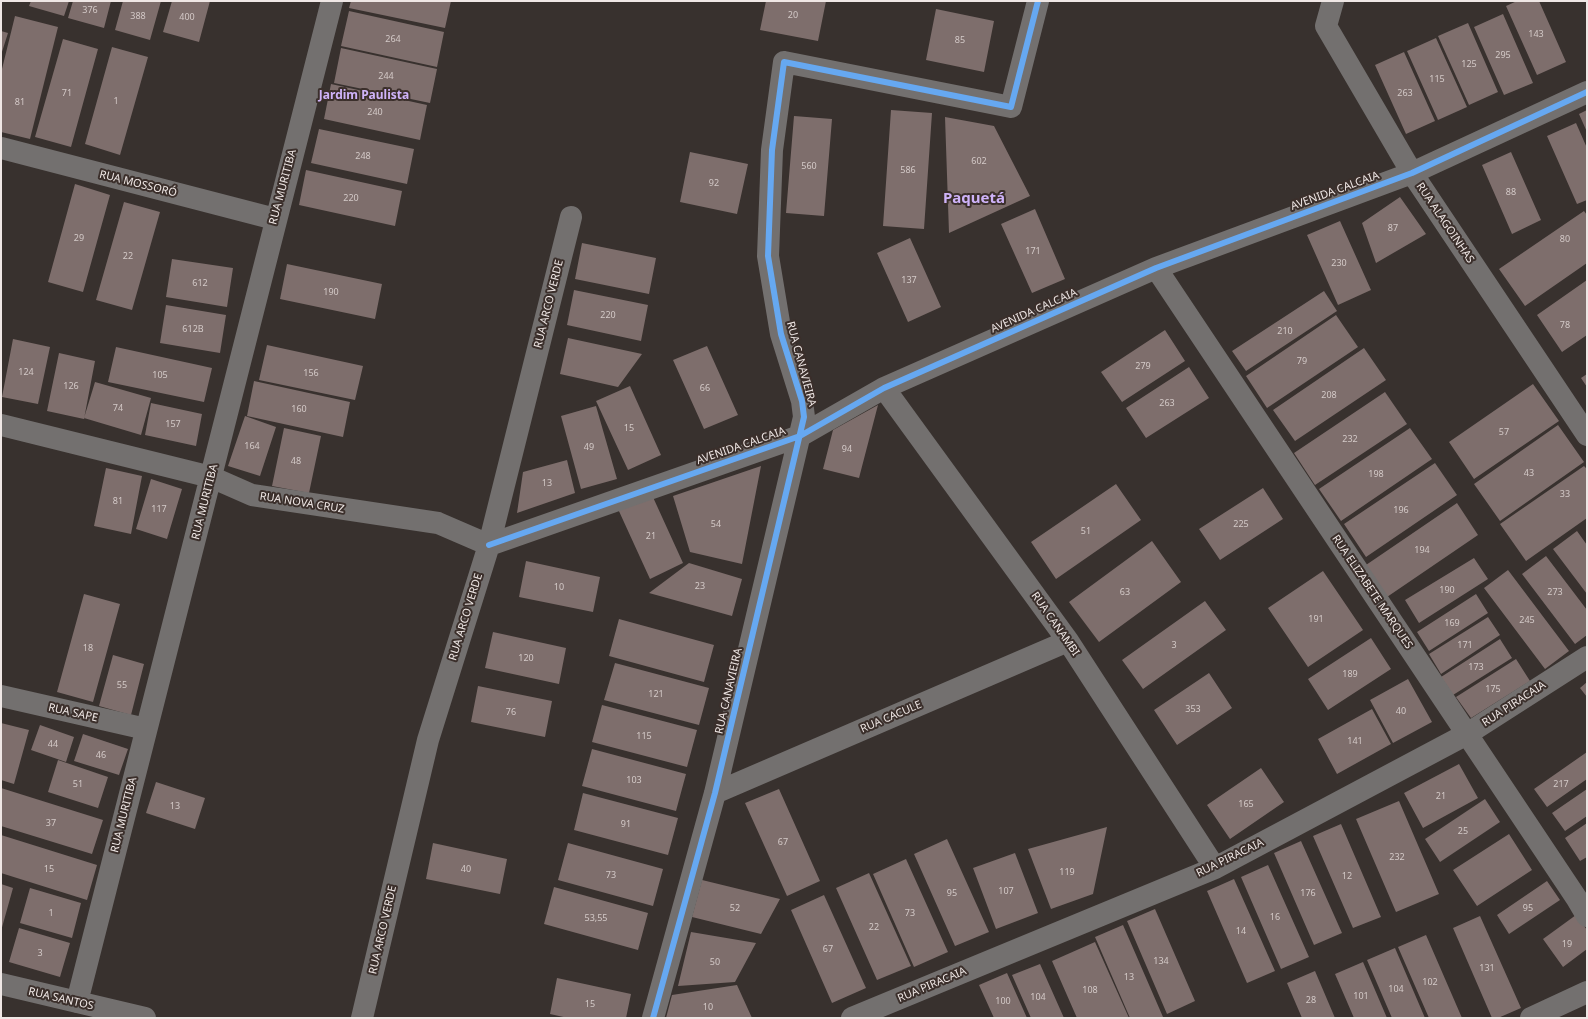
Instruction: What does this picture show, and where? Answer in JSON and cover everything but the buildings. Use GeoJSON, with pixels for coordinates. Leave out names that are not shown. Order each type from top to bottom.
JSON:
{"type":"FeatureCollection","features":[{"type":"Feature","properties":{"kind":"street","name":"RUA MURITIBA"},"geometry":{"type":"LineString","coordinates":[[76,1002],[211,477],[275,219],[332,1]]}},
{"type":"Feature","properties":{"kind":"street","name":"RUA CANAVIEIRA"},"geometry":{"type":"LineString","coordinates":[[653,1018],[715,793],[804,417],[802,401],[781,334],[768,256],[772,150],[784,62],[1011,107],[1038,1]]}},
{"type":"Feature","properties":{"kind":"street","name":"RUA ALAGOINHAS"},"geometry":{"type":"LineString","coordinates":[[1333,1],[1326,26],[1412,173],[1587,435]]}},
{"type":"Feature","properties":{"kind":"street","name":"AVENIDA CALCAIA"},"geometry":{"type":"LineString","coordinates":[[489,545],[800,436],[884,388],[1156,268],[1412,173],[1587,92]]}},
{"type":"Feature","properties":{"kind":"street","name":"RUA MOSSORÓ"},"geometry":{"type":"LineString","coordinates":[[1,148],[275,219]]}},
{"type":"Feature","properties":{"kind":"street","name":"RUA ARCO VERDE"},"geometry":{"type":"LineString","coordinates":[[362,1018],[428,740],[489,545],[571,217]]}},
{"type":"Feature","properties":{"kind":"street","name":"RUA ELIZABETE MARQUES"},"geometry":{"type":"LineString","coordinates":[[1156,268],[1587,916]]}},
{"type":"Feature","properties":{"kind":"street","name":"RUA CANAMBI"},"geometry":{"type":"LineString","coordinates":[[884,388],[1068,641],[1215,868]]}},
{"type":"Feature","properties":{"kind":"street","name":"RUA NOVA CRUZ"},"geometry":{"type":"LineString","coordinates":[[1,424],[211,477],[252,495],[438,523],[489,545]]}},
{"type":"Feature","properties":{"kind":"street","name":"RUA CACULE"},"geometry":{"type":"LineString","coordinates":[[715,793],[1068,641]]}},
{"type":"Feature","properties":{"kind":"street","name":"RUA PIRACAIA"},"geometry":{"type":"LineString","coordinates":[[852,1018],[1215,868],[1467,734],[1587,657]]}},
{"type":"Feature","properties":{"kind":"street","name":"RUA SAPE"},"geometry":{"type":"LineString","coordinates":[[1,696],[146,729]]}},
{"type":"Feature","properties":{"kind":"street","name":"RUA SANTOS"},"geometry":{"type":"LineString","coordinates":[[1,984],[145,1018]]}},
{"type":"Feature","properties":{"kind":"street"},"geometry":{"type":"LineString","coordinates":[[1531,1018],[1587,992]]}},
{"type":"Feature","properties":{"kind":"cycle path"},"geometry":{"type":"LineString","coordinates":[[653,1018],[715,793],[804,417],[802,401],[781,334],[768,256],[772,150],[784,62],[1011,107],[1038,1]]}},
{"type":"Feature","properties":{"kind":"cycle path"},"geometry":{"type":"LineString","coordinates":[[489,545],[800,436],[884,388],[1156,268],[1412,173],[1587,92]]}},
{"type":"Feature","properties":{"kind":"district","name":"Jardim Paulista"},"geometry":{"type":"Point","coordinates":[364,96]}},
{"type":"Feature","properties":{"kind":"district","name":"Paquetá"},"geometry":{"type":"Point","coordinates":[974,199]}}]}
